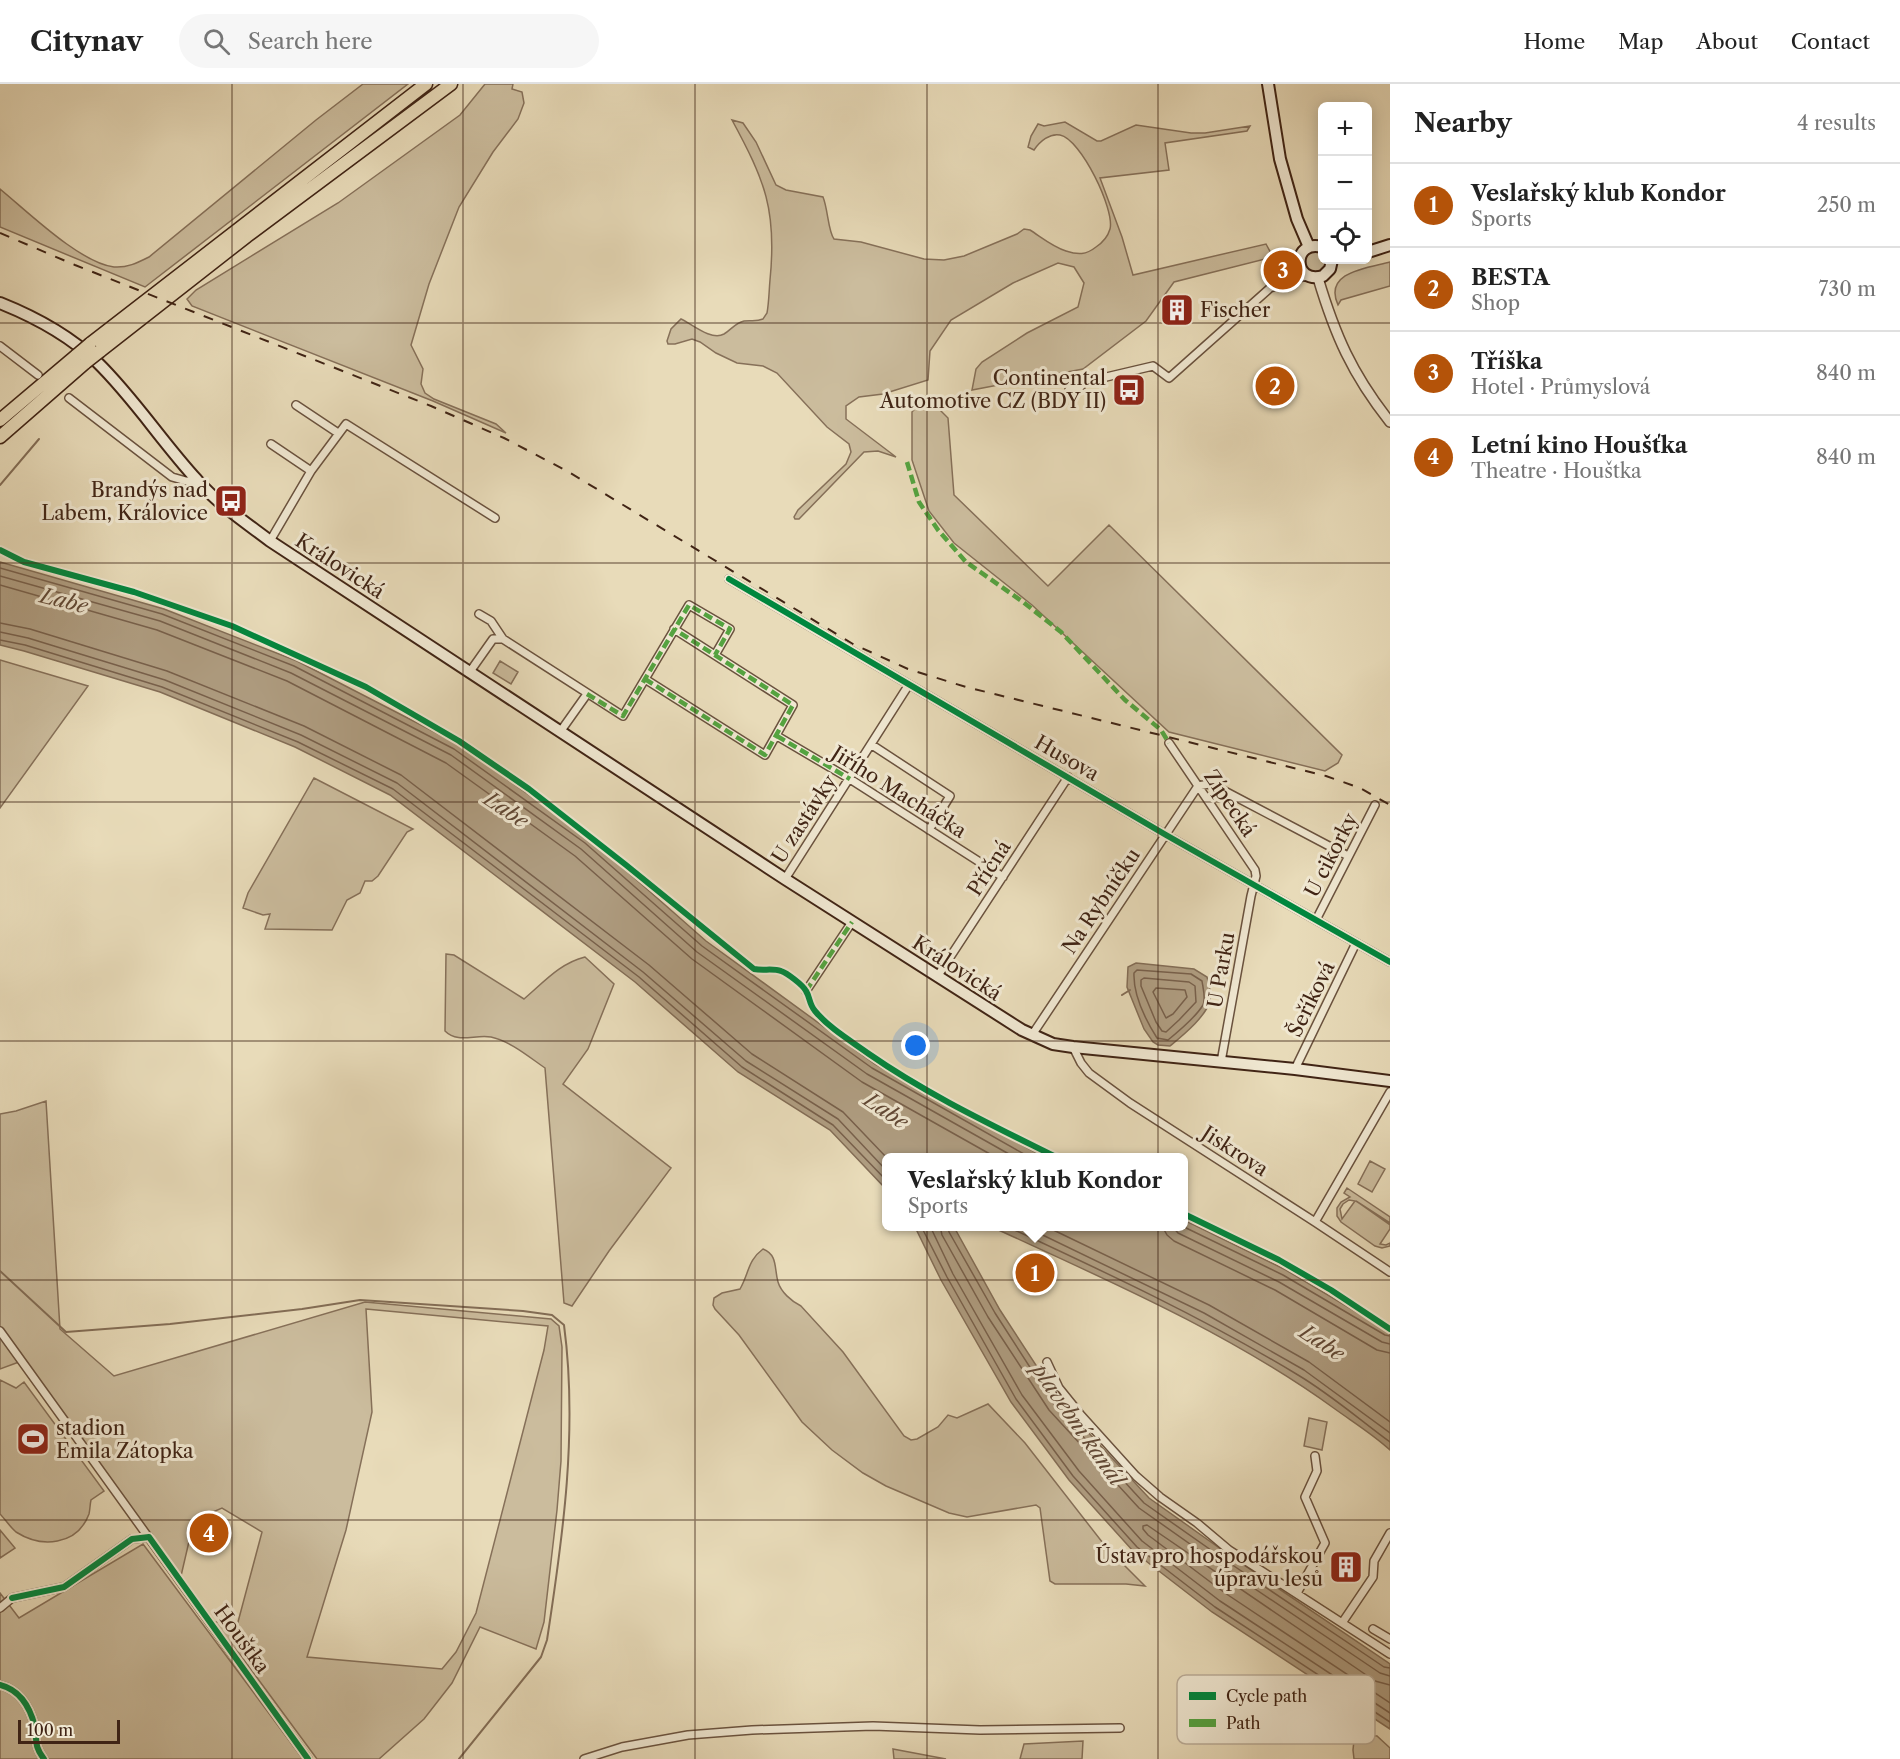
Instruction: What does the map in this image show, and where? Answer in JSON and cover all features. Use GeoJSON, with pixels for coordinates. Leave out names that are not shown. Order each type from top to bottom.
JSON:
{"type":"FeatureCollection","features":[{"type":"Feature","properties":{"kind":"highway"},"geometry":{"type":"LineString","coordinates":[[0,420],[426,84]]}},
{"type":"Feature","properties":{"kind":"highway"},"geometry":{"type":"LineString","coordinates":[[95,347],[451,84]]}},
{"type":"Feature","properties":{"kind":"highway"},"geometry":{"type":"LineString","coordinates":[[0,437],[81,358]]}},
{"type":"Feature","properties":{"kind":"main road"},"geometry":{"type":"LineString","coordinates":[[1268,84],[1280,159],[1297,219],[1309,247]]}},
{"type":"Feature","properties":{"kind":"main road"},"geometry":{"type":"LineString","coordinates":[[1372,251],[1390,245]]}},
{"type":"Feature","properties":{"kind":"main road"},"geometry":{"type":"LineString","coordinates":[[1318,246],[1309,247],[1300,255],[1302,270],[1313,277],[1327,273],[1331,264]]}},
{"type":"Feature","properties":{"kind":"main road","name":"Královická"},"geometry":{"type":"LineString","coordinates":[[0,303],[43,323],[70,339],[96,361],[120,386],[197,481],[228,510],[270,541],[785,879],[1032,1035],[1053,1044],[1073,1047],[1295,1069],[1390,1081]]}},
{"type":"Feature","properties":{"kind":"street"},"geometry":{"type":"LineString","coordinates":[[1292,279],[1300,265]]}},
{"type":"Feature","properties":{"kind":"street"},"geometry":{"type":"LineString","coordinates":[[1069,390],[1079,388],[1085,381],[1153,366],[1169,378],[1270,288],[1292,279],[1313,277],[1355,373],[1390,422]]}},
{"type":"Feature","properties":{"kind":"street"},"geometry":{"type":"LineString","coordinates":[[0,346],[38,375]]}},
{"type":"Feature","properties":{"kind":"street","name":"Královická"},"geometry":{"type":"LineString","coordinates":[[69,398],[172,477],[197,481]]}},
{"type":"Feature","properties":{"kind":"street"},"geometry":{"type":"LineString","coordinates":[[296,405],[338,433]]}},
{"type":"Feature","properties":{"kind":"street"},"geometry":{"type":"LineString","coordinates":[[270,541],[311,471],[346,424],[495,518]]}},
{"type":"Feature","properties":{"kind":"street"},"geometry":{"type":"LineString","coordinates":[[271,444],[311,471]]}},
{"type":"Feature","properties":{"kind":"street","name":"Husova"},"geometry":{"type":"LineString","coordinates":[[729,579],[908,686],[1390,962]]}},
{"type":"Feature","properties":{"kind":"street"},"geometry":{"type":"LineString","coordinates":[[479,614],[491,621],[502,639],[622,716],[689,605],[730,629],[715,655]]}},
{"type":"Feature","properties":{"kind":"street"},"geometry":{"type":"LineString","coordinates":[[645,679],[765,755],[777,736],[793,705],[674,628]]}},
{"type":"Feature","properties":{"kind":"street"},"geometry":{"type":"LineString","coordinates":[[469,673],[493,639],[502,639]]}},
{"type":"Feature","properties":{"kind":"street","name":"U zastávky"},"geometry":{"type":"LineString","coordinates":[[785,879],[908,686]]}},
{"type":"Feature","properties":{"kind":"street"},"geometry":{"type":"LineString","coordinates":[[560,732],[586,694]]}},
{"type":"Feature","properties":{"kind":"street","name":"Jiřího Macháčka"},"geometry":{"type":"LineString","coordinates":[[777,736],[1003,877]]}},
{"type":"Feature","properties":{"kind":"street","name":"Zípecká"},"geometry":{"type":"LineString","coordinates":[[1169,743],[1256,870],[1257,876],[1254,884]]}},
{"type":"Feature","properties":{"kind":"street"},"geometry":{"type":"LineString","coordinates":[[872,744],[950,796],[929,830]]}},
{"type":"Feature","properties":{"kind":"street","name":"Příčná"},"geometry":{"type":"LineString","coordinates":[[937,977],[1068,777]]}},
{"type":"Feature","properties":{"kind":"street"},"geometry":{"type":"LineString","coordinates":[[1198,786],[1209,784],[1217,787],[1348,856]]}},
{"type":"Feature","properties":{"kind":"street","name":"Na Rybníčku"},"geometry":{"type":"LineString","coordinates":[[1032,1035],[1198,786]]}},
{"type":"Feature","properties":{"kind":"street","name":"U cikorky"},"geometry":{"type":"LineString","coordinates":[[1316,920],[1376,805]]}},
{"type":"Feature","properties":{"kind":"street","name":"U Parku"},"geometry":{"type":"LineString","coordinates":[[1221,1062],[1254,884]]}},
{"type":"Feature","properties":{"kind":"street"},"geometry":{"type":"LineString","coordinates":[[806,991],[852,922]]}},
{"type":"Feature","properties":{"kind":"street","name":"Šeříková"},"geometry":{"type":"LineString","coordinates":[[1295,1069],[1356,943]]}},
{"type":"Feature","properties":{"kind":"street","name":"Jiskrova"},"geometry":{"type":"LineString","coordinates":[[1073,1047],[1089,1073],[1113,1091],[1390,1272]]}},
{"type":"Feature","properties":{"kind":"street"},"geometry":{"type":"LineString","coordinates":[[1315,1222],[1390,1092]]}},
{"type":"Feature","properties":{"kind":"street","name":"Houštka"},"geometry":{"type":"LineString","coordinates":[[0,1331],[308,1759]]}},
{"type":"Feature","properties":{"kind":"street"},"geometry":{"type":"LineString","coordinates":[[1047,1362],[1059,1388],[1136,1476],[1160,1497],[1197,1523],[1229,1550],[1390,1654]]}},
{"type":"Feature","properties":{"kind":"street"},"geometry":{"type":"LineString","coordinates":[[1297,1593],[1325,1543],[1305,1497],[1317,1470],[1315,1456]]}},
{"type":"Feature","properties":{"kind":"street"},"geometry":{"type":"LineString","coordinates":[[1342,1623],[1373,1577],[1374,1561],[1390,1533]]}},
{"type":"Feature","properties":{"kind":"street"},"geometry":{"type":"LineString","coordinates":[[0,1608],[12,1598],[64,1587],[132,1539],[149,1537]]}},
{"type":"Feature","properties":{"kind":"street"},"geometry":{"type":"LineString","coordinates":[[1373,1629],[1390,1639]]}},
{"type":"Feature","properties":{"kind":"street"},"geometry":{"type":"LineString","coordinates":[[0,1685],[12,1689],[27,1706],[35,1728],[34,1741],[42,1756]]}},
{"type":"Feature","properties":{"kind":"street"},"geometry":{"type":"LineString","coordinates":[[584,1759],[622,1747],[688,1735],[752,1730],[873,1726],[980,1730],[1120,1728]]}},
{"type":"Feature","properties":{"kind":"shaded area"},"geometry":{"type":"Polygon","coordinates":[[[363,84],[408,84],[145,287],[0,227],[0,189],[54,235],[86,256],[114,267],[136,263],[149,257],[363,84]]]}},
{"type":"Feature","properties":{"kind":"shaded area"},"geometry":{"type":"Polygon","coordinates":[[[485,84],[513,84],[512,89],[522,92],[524,103],[518,119],[493,152],[459,207],[429,284],[411,345],[423,369],[421,384],[425,393],[434,399],[496,424],[506,433],[433,401],[192,306],[187,299],[196,290],[338,203],[460,115],[485,84]]]}},
{"type":"Feature","properties":{"kind":"shaded area"},"geometry":{"type":"Polygon","coordinates":[[[732,120],[743,123],[756,142],[776,185],[786,190],[823,197],[830,231],[834,239],[861,242],[924,259],[944,260],[964,256],[1024,229],[1030,230],[1061,249],[1078,254],[1092,250],[1106,237],[1110,229],[1107,207],[1095,176],[1086,161],[1068,139],[1060,135],[1045,138],[1034,150],[1028,147],[1038,124],[1044,126],[1065,122],[1097,141],[1136,125],[1191,133],[1250,126],[1247,131],[1165,143],[1169,170],[1100,178],[1122,237],[1133,275],[1266,244],[1273,257],[1174,282],[1146,321],[1083,369],[972,390],[976,369],[982,362],[1027,333],[1078,307],[1084,283],[1074,267],[1058,263],[1013,283],[951,320],[930,351],[928,380],[883,394],[859,397],[846,406],[846,419],[896,457],[878,451],[864,452],[799,519],[795,519],[798,510],[846,464],[851,452],[849,444],[827,427],[777,373],[763,366],[737,363],[692,339],[675,344],[668,344],[667,341],[671,329],[681,319],[708,334],[719,336],[741,322],[763,319],[767,313],[772,256],[770,215],[753,161],[732,120]]]}},
{"type":"Feature","properties":{"kind":"shaded area"},"geometry":{"type":"Polygon","coordinates":[[[1318,252],[1318,264],[1328,264],[1328,267],[1315,274],[1305,267],[1308,254],[1318,252]]]}},
{"type":"Feature","properties":{"kind":"shaded area"},"geometry":{"type":"Polygon","coordinates":[[[1390,262],[1390,286],[1341,300],[1338,305],[1335,294],[1342,278],[1359,270],[1390,262]]]}},
{"type":"Feature","properties":{"kind":"shaded area"},"geometry":{"type":"Polygon","coordinates":[[[926,396],[948,418],[954,495],[1048,586],[1109,525],[1342,755],[1338,763],[1325,771],[1169,732],[1032,605],[954,543],[929,511],[912,460],[912,412],[926,396]]]}},
{"type":"Feature","properties":{"kind":"shaded area"},"geometry":{"type":"Polygon","coordinates":[[[0,660],[88,686],[0,808],[0,660]]]}},
{"type":"Feature","properties":{"kind":"shaded area"},"geometry":{"type":"Polygon","coordinates":[[[500,661],[518,672],[511,684],[493,673],[500,661]]]}},
{"type":"Feature","properties":{"kind":"shaded area"},"geometry":{"type":"Polygon","coordinates":[[[314,778],[413,829],[407,832],[378,876],[372,881],[365,881],[360,893],[347,900],[332,930],[265,929],[270,914],[263,915],[243,908],[248,893],[314,778]]]}},
{"type":"Feature","properties":{"kind":"shaded area"},"geometry":{"type":"Polygon","coordinates":[[[446,954],[454,955],[524,999],[560,969],[585,957],[614,984],[588,1049],[563,1084],[671,1168],[609,1251],[572,1306],[564,1303],[545,1068],[498,1039],[485,1036],[461,1038],[445,1031],[446,954]]]}},
{"type":"Feature","properties":{"kind":"shaded area"},"geometry":{"type":"Polygon","coordinates":[[[46,1101],[60,1329],[114,1376],[365,1302],[551,1319],[559,1326],[562,1347],[561,1461],[544,1622],[536,1649],[480,1627],[452,1683],[424,1719],[379,1759],[317,1759],[241,1656],[212,1622],[238,1622],[262,1532],[222,1508],[194,1520],[181,1576],[19,1362],[0,1369],[0,1114],[46,1101]],[[366,1309],[372,1412],[346,1530],[307,1657],[442,1669],[456,1652],[476,1613],[544,1350],[548,1326],[366,1309]]]}},
{"type":"Feature","properties":{"kind":"shaded area"},"geometry":{"type":"Polygon","coordinates":[[[1370,1161],[1385,1169],[1372,1192],[1358,1184],[1370,1161]]]}},
{"type":"Feature","properties":{"kind":"shaded area"},"geometry":{"type":"Polygon","coordinates":[[[1347,1188],[1390,1217],[1390,1223],[1356,1201],[1390,1225],[1390,1229],[1380,1244],[1390,1243],[1390,1246],[1382,1248],[1375,1246],[1341,1222],[1337,1216],[1337,1208],[1341,1202],[1350,1197],[1344,1193],[1347,1188]],[[1349,1200],[1343,1204],[1340,1209],[1342,1219],[1355,1201],[1349,1200]]]}},
{"type":"Feature","properties":{"kind":"shaded area"},"geometry":{"type":"Polygon","coordinates":[[[763,1249],[771,1255],[775,1262],[779,1286],[784,1293],[801,1306],[843,1352],[904,1436],[911,1440],[917,1439],[938,1427],[948,1415],[957,1418],[988,1404],[1025,1443],[1106,1547],[1145,1586],[1055,1584],[1050,1581],[1040,1508],[1036,1505],[967,1517],[949,1513],[886,1486],[863,1473],[832,1450],[802,1422],[739,1335],[713,1305],[714,1298],[722,1293],[740,1289],[752,1262],[763,1249]]]}},
{"type":"Feature","properties":{"kind":"shaded area","name":"stadion Emila Zátopka"},"geometry":{"type":"Polygon","coordinates":[[[0,1380],[16,1388],[24,1382],[104,1491],[91,1500],[89,1514],[83,1525],[67,1538],[47,1542],[26,1537],[16,1532],[0,1514],[0,1380]]]}},
{"type":"Feature","properties":{"kind":"shaded area"},"geometry":{"type":"Polygon","coordinates":[[[1309,1418],[1327,1422],[1322,1450],[1304,1446],[1309,1418]]]}},
{"type":"Feature","properties":{"kind":"shaded area"},"geometry":{"type":"Polygon","coordinates":[[[0,1530],[15,1548],[0,1558],[0,1530]]]}},
{"type":"Feature","properties":{"kind":"shaded area"},"geometry":{"type":"Polygon","coordinates":[[[143,1544],[303,1759],[0,1759],[0,1593],[19,1618],[143,1544]]]}},
{"type":"Feature","properties":{"kind":"shaded area"},"geometry":{"type":"Polygon","coordinates":[[[1375,1736],[1377,1736],[1390,1748],[1390,1759],[1354,1759],[1354,1744],[1375,1744],[1375,1736]]]}},
{"type":"Feature","properties":{"kind":"shaded area"},"geometry":{"type":"Polygon","coordinates":[[[1083,1741],[1082,1759],[1020,1759],[1024,1744],[1083,1741]]]}},
{"type":"Feature","properties":{"kind":"shaded area"},"geometry":{"type":"Polygon","coordinates":[[[893,1749],[946,1759],[894,1759],[893,1749]]]}},
{"type":"Feature","properties":{"kind":"water","name":"Labe"},"geometry":{"type":"Polygon","coordinates":[[[0,562],[164,609],[297,661],[458,744],[589,838],[706,941],[875,1064],[1037,1153],[882,1153],[882,1185],[830,1130],[738,1072],[635,982],[390,795],[295,747],[160,692],[0,645],[0,562]]]}},
{"type":"Feature","properties":{"kind":"water"},"geometry":{"type":"Polygon","coordinates":[[[1136,963],[1194,969],[1207,977],[1210,994],[1208,1006],[1193,1025],[1170,1046],[1153,1042],[1144,1029],[1127,987],[1128,967],[1136,963]]]}},
{"type":"Feature","properties":{"kind":"water","name":"Labe"},"geometry":{"type":"Polygon","coordinates":[[[1188,1222],[1286,1270],[1390,1332],[1390,1450],[1295,1382],[1254,1356],[1124,1288],[1001,1231],[1188,1231],[1188,1222]]]}},
{"type":"Feature","properties":{"kind":"water","name":"plavební kanál"},"geometry":{"type":"Polygon","coordinates":[[[917,1231],[956,1231],[1000,1310],[1060,1402],[1149,1498],[1390,1664],[1390,1729],[1375,1719],[1375,1675],[1308,1675],[1212,1612],[1133,1551],[1069,1480],[1011,1402],[941,1280],[917,1231]]]}},
{"type":"Feature","properties":{"kind":"waterway"},"geometry":{"type":"LineString","coordinates":[[0,485],[39,439]]}},
{"type":"Feature","properties":{"kind":"waterway"},"geometry":{"type":"LineString","coordinates":[[1122,995],[1130,990]]}},
{"type":"Feature","properties":{"kind":"waterway"},"geometry":{"type":"LineString","coordinates":[[0,1271],[66,1332],[170,1324],[360,1300],[523,1311],[552,1315],[564,1325],[570,1404],[567,1483],[547,1640],[541,1657],[459,1759]]}},
{"type":"Feature","properties":{"kind":"railway"},"geometry":{"type":"LineString","coordinates":[[0,233],[431,406],[504,438],[567,471],[853,644],[908,669],[966,687],[1326,776],[1360,788],[1390,805]]}},
{"type":"Feature","properties":{"kind":"marked path"},"geometry":{"type":"LineString","coordinates":[[907,462],[919,502],[938,530],[966,562],[1061,632],[1125,700],[1161,730],[1169,743]]}},
{"type":"Feature","properties":{"kind":"marked path"},"geometry":{"type":"LineString","coordinates":[[587,694],[623,716],[689,605],[730,629],[715,655]]}},
{"type":"Feature","properties":{"kind":"marked path"},"geometry":{"type":"LineString","coordinates":[[645,679],[765,755],[793,705],[674,629]]}},
{"type":"Feature","properties":{"kind":"marked path"},"geometry":{"type":"LineString","coordinates":[[777,736],[850,779]]}},
{"type":"Feature","properties":{"kind":"marked path"},"geometry":{"type":"LineString","coordinates":[[806,991],[852,922]]}},
{"type":"Feature","properties":{"kind":"cycle path"},"geometry":{"type":"LineString","coordinates":[[0,550],[24,562],[134,592],[232,626],[366,687],[459,741],[529,789],[754,969],[778,970],[791,977],[804,988],[813,1008],[827,1023],[869,1054],[938,1096],[1048,1153]]}},
{"type":"Feature","properties":{"kind":"cycle path"},"geometry":{"type":"LineString","coordinates":[[729,579],[1166,835],[1390,962]]}},
{"type":"Feature","properties":{"kind":"cycle path"},"geometry":{"type":"LineString","coordinates":[[1188,1216],[1279,1260],[1331,1290],[1390,1329]]}},
{"type":"Feature","properties":{"kind":"cycle path"},"geometry":{"type":"LineString","coordinates":[[12,1598],[64,1587],[132,1539],[149,1537],[308,1759]]}},
{"type":"Feature","properties":{"kind":"cycle path"},"geometry":{"type":"LineString","coordinates":[[0,1685],[19,1695],[27,1706],[35,1727],[37,1747],[44,1759]]}},
{"type":"Feature","properties":{"kind":"place","name":"Tříška"},"geometry":{"type":"Point","coordinates":[1283,270]}},
{"type":"Feature","properties":{"kind":"place","name":"Fischer"},"geometry":{"type":"Point","coordinates":[1177,310]}},
{"type":"Feature","properties":{"kind":"place","name":"BESTA"},"geometry":{"type":"Point","coordinates":[1275,386]}},
{"type":"Feature","properties":{"kind":"place","name":"Continental Automotive CZ (BDY II)"},"geometry":{"type":"Point","coordinates":[1129,390]}},
{"type":"Feature","properties":{"kind":"place","name":"Brandýs nad Labem, Královice"},"geometry":{"type":"Point","coordinates":[231,501]}},
{"type":"Feature","properties":{"kind":"place","name":"Veslařský klub Kondor"},"geometry":{"type":"Point","coordinates":[1035,1273]}},
{"type":"Feature","properties":{"kind":"place","name":"stadion Emila Zátopka"},"geometry":{"type":"Point","coordinates":[33,1439]}},
{"type":"Feature","properties":{"kind":"place","name":"Letní kino Houšťka"},"geometry":{"type":"Point","coordinates":[209,1533]}},
{"type":"Feature","properties":{"kind":"place","name":"Ústav pro hospodářskou úpravu lesů"},"geometry":{"type":"Point","coordinates":[1346,1567]}}]}
